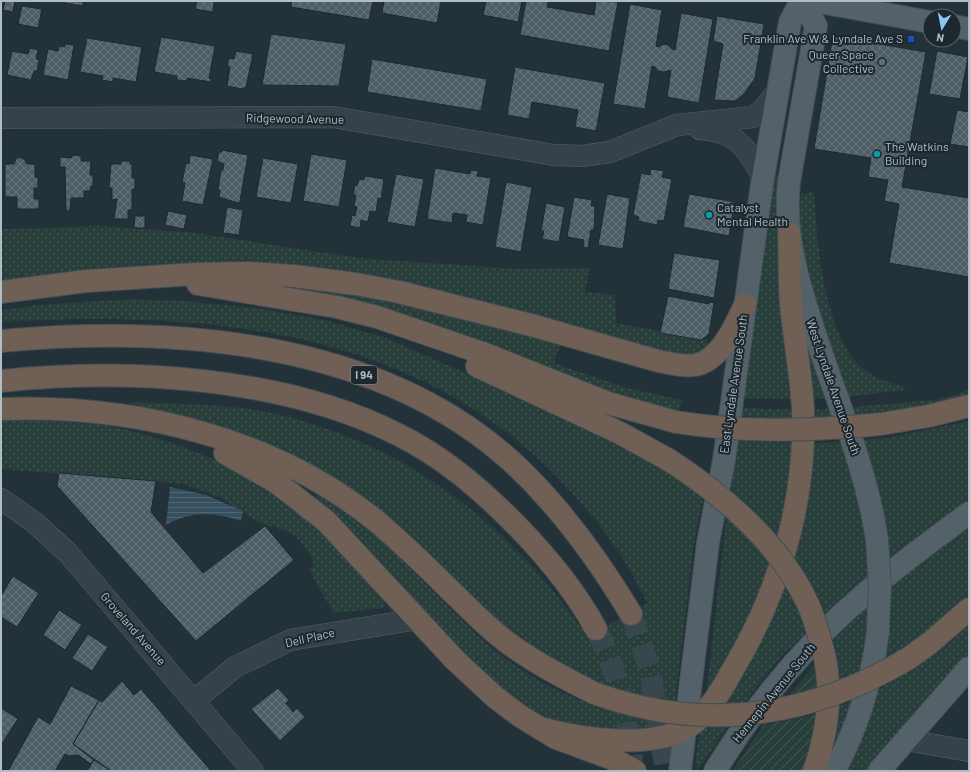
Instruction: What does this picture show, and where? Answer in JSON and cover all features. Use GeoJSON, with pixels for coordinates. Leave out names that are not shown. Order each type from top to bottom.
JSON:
{"type":"FeatureCollection","features":[{"type":"Feature","properties":{"kind":"highway"},"geometry":{"type":"LineString","coordinates":[[540,728],[585,738],[624,741],[662,737],[686,728],[697,720],[712,702],[755,629],[780,571],[794,514],[799,483],[803,416],[801,384],[790,302],[789,233]]}},
{"type":"Feature","properties":{"kind":"highway"},"geometry":{"type":"LineString","coordinates":[[1,292],[87,280],[213,273],[264,274],[329,280],[386,289],[436,301],[658,360],[687,366],[704,363],[714,354],[733,328],[745,305]]}},
{"type":"Feature","properties":{"kind":"highway"},"geometry":{"type":"LineString","coordinates":[[31,287],[119,282],[177,283],[228,288],[337,307],[405,326],[485,354],[608,403],[676,422],[707,427],[789,431],[881,424],[929,416],[969,406]]}},
{"type":"Feature","properties":{"kind":"highway"},"geometry":{"type":"LineString","coordinates":[[296,299],[351,314],[421,341],[620,433],[669,460],[702,483],[732,508],[758,534],[783,563],[808,603],[824,654],[827,680],[826,714],[821,749],[814,771]]}},
{"type":"Feature","properties":{"kind":"highway","name":"I 94"},"geometry":{"type":"LineString","coordinates":[[1,341],[30,338],[108,336],[163,337],[223,342],[264,349],[333,366],[399,389],[423,400],[458,421],[509,460],[530,480],[566,521],[614,586],[632,614]]}},
{"type":"Feature","properties":{"kind":"highway"},"geometry":{"type":"LineString","coordinates":[[1,382],[106,377],[151,377],[212,382],[262,390],[302,400],[347,413],[380,426],[398,434],[444,461],[485,495],[551,563],[571,587],[596,630]]}},
{"type":"Feature","properties":{"kind":"highway"},"geometry":{"type":"LineString","coordinates":[[1,409],[35,408],[102,413],[153,420],[204,433],[255,451],[297,470],[339,493],[380,524],[415,555],[474,614],[508,643],[547,668],[594,693],[619,702],[671,713],[721,716],[752,714],[784,710],[837,694],[862,684],[909,658],[931,642],[969,609]]}},
{"type":"Feature","properties":{"kind":"highway"},"geometry":{"type":"LineString","coordinates":[[102,413],[153,424],[180,434],[228,454],[266,475],[326,521],[475,680],[507,706],[564,742],[613,759],[635,771]]}},
{"type":"Feature","properties":{"kind":"main road","name":"East Lyndale Avenue South"},"geometry":{"type":"LineString","coordinates":[[680,771],[708,543],[724,460],[763,178],[790,22],[802,1]]}},
{"type":"Feature","properties":{"kind":"main road","name":"West Lyndale Avenue South"},"geometry":{"type":"LineString","coordinates":[[802,1],[816,26],[788,182],[787,208],[789,233],[804,301],[864,480],[877,540],[880,586],[878,631],[871,673],[864,702],[850,738],[834,771]]}},
{"type":"Feature","properties":{"kind":"main road"},"geometry":{"type":"LineString","coordinates":[[814,1],[922,21]]}},
{"type":"Feature","properties":{"kind":"main road","name":"Hennepin Avenue South"},"geometry":{"type":"LineString","coordinates":[[715,771],[766,699],[816,640],[866,592],[969,513]]}},
{"type":"Feature","properties":{"kind":"main road"},"geometry":{"type":"LineString","coordinates":[[879,771],[969,668]]}},
{"type":"Feature","properties":{"kind":"street","name":"Ridgewood Avenue"},"geometry":{"type":"LineString","coordinates":[[1,118],[332,117],[554,155],[582,156],[610,152],[654,133],[684,124],[753,117],[761,111],[778,91]]}},
{"type":"Feature","properties":{"kind":"street","name":"Ridgewood Avenue"},"geometry":{"type":"LineString","coordinates":[[654,133],[692,128],[718,131],[732,136],[743,144],[763,178]]}},
{"type":"Feature","properties":{"kind":"street","name":"Groveland Avenue"},"geometry":{"type":"LineString","coordinates":[[1,499],[34,522],[68,554],[195,700],[253,771]]}},
{"type":"Feature","properties":{"kind":"street","name":"Dell Place"},"geometry":{"type":"LineString","coordinates":[[195,700],[235,667],[290,640],[418,619]]}},
{"type":"Feature","properties":{"kind":"street"},"geometry":{"type":"LineString","coordinates":[[906,740],[969,751]]}},
{"type":"Feature","properties":{"kind":"green space"},"geometry":{"type":"Polygon","coordinates":[[[775,174],[779,175],[777,228],[796,399],[744,398],[775,174]]]}},
{"type":"Feature","properties":{"kind":"green space"},"geometry":{"type":"Polygon","coordinates":[[[814,192],[817,235],[824,282],[829,306],[846,348],[858,364],[868,373],[893,384],[905,387],[904,390],[846,397],[806,277],[797,201],[802,194],[814,192]]]}},
{"type":"Feature","properties":{"kind":"green space"},"geometry":{"type":"Polygon","coordinates":[[[101,226],[196,233],[358,258],[518,269],[590,268],[585,292],[615,295],[616,323],[708,340],[708,351],[697,358],[193,264],[105,267],[1,284],[1,229],[101,226]]]}},
{"type":"Feature","properties":{"kind":"green space"},"geometry":{"type":"Polygon","coordinates":[[[290,283],[364,292],[562,341],[554,363],[623,387],[682,400],[679,410],[651,406],[289,288],[290,283]]]}},
{"type":"Feature","properties":{"kind":"green space"},"geometry":{"type":"Polygon","coordinates":[[[132,299],[182,301],[256,308],[324,320],[386,338],[599,432],[704,493],[694,542],[675,703],[660,701],[595,683],[521,644],[381,517],[129,409],[130,402],[198,404],[266,412],[315,425],[362,443],[407,465],[449,492],[488,523],[524,558],[557,596],[587,637],[647,603],[623,559],[594,519],[573,494],[514,438],[450,395],[382,363],[310,341],[234,327],[157,320],[79,319],[1,322],[1,310],[38,305],[132,299]]]}},
{"type":"Feature","properties":{"kind":"green space"},"geometry":{"type":"Polygon","coordinates":[[[802,339],[807,339],[827,398],[811,399],[802,339]]]}},
{"type":"Feature","properties":{"kind":"green space"},"geometry":{"type":"Polygon","coordinates":[[[969,388],[969,399],[857,419],[852,407],[934,400],[959,394],[969,388]]]}},
{"type":"Feature","properties":{"kind":"green space"},"geometry":{"type":"Polygon","coordinates":[[[743,408],[797,410],[797,421],[741,419],[743,408]]]}},
{"type":"Feature","properties":{"kind":"green space"},"geometry":{"type":"Polygon","coordinates":[[[830,409],[835,420],[812,421],[812,410],[830,409]]]}},
{"type":"Feature","properties":{"kind":"green space"},"geometry":{"type":"Polygon","coordinates":[[[15,419],[101,424],[140,433],[182,446],[217,461],[253,480],[312,521],[381,593],[385,600],[383,608],[333,613],[309,569],[314,565],[312,557],[296,536],[274,526],[265,526],[219,497],[184,484],[1,469],[1,420],[15,419]]]}},
{"type":"Feature","properties":{"kind":"green space"},"geometry":{"type":"Polygon","coordinates":[[[969,421],[969,501],[891,559],[888,531],[862,440],[887,438],[969,421]]]}},
{"type":"Feature","properties":{"kind":"green space"},"geometry":{"type":"Polygon","coordinates":[[[738,441],[796,443],[783,543],[766,524],[731,491],[738,441]]]}},
{"type":"Feature","properties":{"kind":"green space"},"geometry":{"type":"Polygon","coordinates":[[[842,442],[864,515],[869,576],[826,615],[817,593],[793,556],[811,443],[842,442]]]}},
{"type":"Feature","properties":{"kind":"green space"},"geometry":{"type":"Polygon","coordinates":[[[318,493],[374,535],[405,563],[466,625],[512,663],[554,688],[599,708],[623,715],[671,724],[640,734],[548,723],[500,689],[469,660],[349,528],[315,498],[318,493]]]}},
{"type":"Feature","properties":{"kind":"green space"},"geometry":{"type":"Polygon","coordinates":[[[727,512],[775,565],[766,590],[706,696],[727,512]]]}},
{"type":"Feature","properties":{"kind":"green space"},"geometry":{"type":"Polygon","coordinates":[[[969,525],[969,595],[926,633],[886,660],[891,622],[892,585],[969,525]]]}},
{"type":"Feature","properties":{"kind":"green space"},"geometry":{"type":"Polygon","coordinates":[[[786,579],[811,629],[783,654],[742,705],[721,706],[786,579]]]}},
{"type":"Feature","properties":{"kind":"green space"},"geometry":{"type":"Polygon","coordinates":[[[869,605],[862,673],[840,683],[834,640],[869,605]]]}},
{"type":"Feature","properties":{"kind":"green space"},"geometry":{"type":"Polygon","coordinates":[[[969,623],[969,652],[867,771],[845,771],[869,719],[876,691],[924,661],[969,623]]]}},
{"type":"Feature","properties":{"kind":"green space"},"geometry":{"type":"Polygon","coordinates":[[[819,660],[823,689],[787,698],[819,660]]]}},
{"type":"Feature","properties":{"kind":"green space"},"geometry":{"type":"Polygon","coordinates":[[[854,701],[839,743],[833,741],[837,728],[839,706],[854,701]]]}},
{"type":"Feature","properties":{"kind":"green space"},"geometry":{"type":"Polygon","coordinates":[[[821,712],[809,771],[732,771],[764,725],[821,712]]]}},
{"type":"Feature","properties":{"kind":"green space"},"geometry":{"type":"Polygon","coordinates":[[[700,727],[727,727],[699,769],[697,769],[695,767],[700,727]]]}},
{"type":"Feature","properties":{"kind":"water"},"geometry":{"type":"Polygon","coordinates":[[[170,487],[206,495],[243,511],[241,521],[221,516],[203,514],[184,517],[166,525],[170,487]]]}},
{"type":"Feature","properties":{"kind":"building"},"geometry":{"type":"Polygon","coordinates":[[[5,1],[15,1],[13,12],[3,10],[5,1]]]}},
{"type":"Feature","properties":{"kind":"building"},"geometry":{"type":"Polygon","coordinates":[[[65,1],[83,1],[83,6],[65,3],[65,1]]]}},
{"type":"Feature","properties":{"kind":"building"},"geometry":{"type":"Polygon","coordinates":[[[197,1],[214,1],[213,12],[195,9],[197,1]]]}},
{"type":"Feature","properties":{"kind":"building"},"geometry":{"type":"Polygon","coordinates":[[[292,1],[373,1],[369,20],[291,7],[292,1]]]}},
{"type":"Feature","properties":{"kind":"building"},"geometry":{"type":"Polygon","coordinates":[[[384,1],[441,1],[437,23],[382,13],[384,1]]]}},
{"type":"Feature","properties":{"kind":"building"},"geometry":{"type":"Polygon","coordinates":[[[486,1],[522,1],[518,22],[483,15],[486,1]]]}},
{"type":"Feature","properties":{"kind":"building"},"geometry":{"type":"Polygon","coordinates":[[[526,1],[548,1],[547,7],[594,15],[596,1],[618,2],[609,51],[520,35],[526,1]]]}},
{"type":"Feature","properties":{"kind":"building"},"geometry":{"type":"Polygon","coordinates":[[[630,4],[662,10],[656,46],[659,47],[663,44],[668,45],[675,50],[681,13],[713,19],[699,103],[667,97],[671,70],[664,72],[658,71],[652,66],[645,109],[613,104],[630,4]]]}},
{"type":"Feature","properties":{"kind":"building"},"geometry":{"type":"Polygon","coordinates":[[[22,6],[42,9],[38,28],[18,24],[22,6]]]}},
{"type":"Feature","properties":{"kind":"building"},"geometry":{"type":"Polygon","coordinates":[[[717,16],[764,24],[755,78],[744,94],[735,101],[714,100],[723,44],[713,41],[717,16]]]}},
{"type":"Feature","properties":{"kind":"building"},"geometry":{"type":"Polygon","coordinates":[[[271,34],[346,44],[339,86],[262,85],[271,34]]]}},
{"type":"Feature","properties":{"kind":"building","name":"The Watkins Building"},"geometry":{"type":"Polygon","coordinates":[[[833,36],[926,52],[902,187],[969,198],[969,277],[889,263],[899,204],[884,201],[888,180],[868,177],[871,158],[814,149],[833,36]]]}},
{"type":"Feature","properties":{"kind":"building"},"geometry":{"type":"Polygon","coordinates":[[[161,37],[215,46],[209,78],[211,79],[211,82],[187,78],[187,81],[177,80],[177,76],[154,72],[161,37]]]}},
{"type":"Feature","properties":{"kind":"building"},"geometry":{"type":"Polygon","coordinates":[[[87,38],[142,47],[136,82],[113,78],[113,82],[102,80],[103,76],[80,72],[87,38]]]}},
{"type":"Feature","properties":{"kind":"building"},"geometry":{"type":"Polygon","coordinates":[[[65,44],[74,45],[68,80],[43,75],[48,49],[58,51],[59,46],[65,47],[65,44]]]}},
{"type":"Feature","properties":{"kind":"building"},"geometry":{"type":"Polygon","coordinates":[[[30,48],[38,50],[36,59],[39,60],[37,71],[34,71],[31,80],[7,75],[12,51],[28,54],[30,48]]]}},
{"type":"Feature","properties":{"kind":"building"},"geometry":{"type":"Polygon","coordinates":[[[236,51],[253,54],[246,87],[242,89],[227,86],[230,67],[227,66],[229,58],[234,59],[236,51]]]}},
{"type":"Feature","properties":{"kind":"building"},"geometry":{"type":"Polygon","coordinates":[[[937,51],[968,57],[960,99],[929,94],[937,51]]]}},
{"type":"Feature","properties":{"kind":"building"},"geometry":{"type":"Polygon","coordinates":[[[372,59],[487,79],[481,111],[367,92],[372,59]]]}},
{"type":"Feature","properties":{"kind":"building"},"geometry":{"type":"Polygon","coordinates":[[[515,67],[605,83],[596,131],[575,127],[578,110],[532,102],[529,119],[507,115],[515,67]]]}},
{"type":"Feature","properties":{"kind":"building"},"geometry":{"type":"Polygon","coordinates":[[[957,110],[969,112],[969,147],[950,144],[957,110]]]}},
{"type":"Feature","properties":{"kind":"building"},"geometry":{"type":"Polygon","coordinates":[[[222,150],[248,155],[240,201],[238,203],[219,197],[220,190],[218,190],[221,170],[223,170],[224,164],[217,161],[219,152],[222,152],[222,150]]]}},
{"type":"Feature","properties":{"kind":"building"},"geometry":{"type":"Polygon","coordinates":[[[311,154],[347,160],[339,207],[303,201],[311,154]]]}},
{"type":"Feature","properties":{"kind":"building"},"geometry":{"type":"Polygon","coordinates":[[[72,155],[81,156],[81,161],[91,161],[90,175],[93,175],[93,186],[91,186],[90,191],[84,191],[84,198],[71,198],[70,211],[66,211],[65,167],[60,167],[60,157],[72,158],[72,155]]]}},
{"type":"Feature","properties":{"kind":"building"},"geometry":{"type":"Polygon","coordinates":[[[190,155],[213,159],[203,205],[182,201],[185,183],[182,182],[186,163],[189,164],[190,155]]]}},
{"type":"Feature","properties":{"kind":"building"},"geometry":{"type":"Polygon","coordinates":[[[19,157],[24,159],[27,164],[35,164],[35,177],[38,177],[38,188],[34,188],[34,199],[39,199],[39,209],[17,209],[17,197],[5,197],[5,164],[14,164],[16,159],[19,157]]]}},
{"type":"Feature","properties":{"kind":"building"},"geometry":{"type":"Polygon","coordinates":[[[263,158],[298,164],[291,203],[256,197],[263,158]]]}},
{"type":"Feature","properties":{"kind":"building"},"geometry":{"type":"Polygon","coordinates":[[[121,161],[130,161],[130,164],[132,164],[132,178],[135,178],[135,189],[132,189],[132,210],[128,210],[128,219],[114,219],[117,199],[112,200],[112,188],[109,188],[111,164],[121,164],[121,161]]]}},
{"type":"Feature","properties":{"kind":"building"},"geometry":{"type":"Polygon","coordinates":[[[435,168],[470,174],[471,170],[478,171],[477,176],[491,178],[483,225],[466,222],[467,215],[453,213],[452,223],[427,219],[435,168]]]}},
{"type":"Feature","properties":{"kind":"building"},"geometry":{"type":"Polygon","coordinates":[[[651,169],[664,171],[662,177],[672,179],[664,221],[658,220],[657,225],[638,221],[639,217],[633,215],[641,173],[650,175],[651,169]]]}},
{"type":"Feature","properties":{"kind":"building"},"geometry":{"type":"Polygon","coordinates":[[[396,174],[424,179],[415,227],[387,222],[396,174]]]}},
{"type":"Feature","properties":{"kind":"building"},"geometry":{"type":"Polygon","coordinates":[[[365,176],[384,179],[381,199],[378,198],[376,212],[370,211],[368,222],[361,220],[360,228],[350,226],[352,215],[355,216],[357,207],[354,206],[356,195],[353,195],[355,185],[357,186],[359,179],[364,180],[365,176]]]}},
{"type":"Feature","properties":{"kind":"building"},"geometry":{"type":"Polygon","coordinates":[[[506,182],[532,187],[521,252],[495,247],[506,182]]]}},
{"type":"Feature","properties":{"kind":"building"},"geometry":{"type":"Polygon","coordinates":[[[607,194],[630,198],[623,249],[598,245],[607,194]]]}},
{"type":"Feature","properties":{"kind":"building","name":"Catalyst Mental Health"},"geometry":{"type":"Polygon","coordinates":[[[689,194],[735,202],[729,236],[683,227],[689,194]]]}},
{"type":"Feature","properties":{"kind":"building"},"geometry":{"type":"Polygon","coordinates":[[[574,197],[592,200],[591,206],[595,206],[594,230],[591,230],[588,248],[583,247],[584,240],[567,237],[574,197]]]}},
{"type":"Feature","properties":{"kind":"building"},"geometry":{"type":"Polygon","coordinates":[[[546,203],[565,207],[559,242],[542,239],[544,231],[541,231],[546,203]]]}},
{"type":"Feature","properties":{"kind":"building"},"geometry":{"type":"Polygon","coordinates":[[[227,207],[243,210],[239,235],[223,233],[227,207]]]}},
{"type":"Feature","properties":{"kind":"building"},"geometry":{"type":"Polygon","coordinates":[[[168,211],[187,215],[184,229],[165,225],[168,211]]]}},
{"type":"Feature","properties":{"kind":"building"},"geometry":{"type":"Polygon","coordinates":[[[135,216],[145,216],[145,228],[134,228],[135,216]]]}},
{"type":"Feature","properties":{"kind":"building"},"geometry":{"type":"Polygon","coordinates":[[[674,253],[720,260],[714,298],[668,289],[674,253]]]}},
{"type":"Feature","properties":{"kind":"building"},"geometry":{"type":"Polygon","coordinates":[[[668,296],[709,304],[709,302],[714,303],[709,334],[701,340],[660,333],[668,296]]]}},
{"type":"Feature","properties":{"kind":"building"},"geometry":{"type":"Polygon","coordinates":[[[59,473],[156,481],[151,512],[203,573],[265,526],[294,560],[196,641],[57,486],[59,473]]]}},
{"type":"Feature","properties":{"kind":"building"},"geometry":{"type":"Polygon","coordinates":[[[13,576],[39,593],[17,627],[1,617],[1,596],[13,576]]]}},
{"type":"Feature","properties":{"kind":"building"},"geometry":{"type":"Polygon","coordinates":[[[59,610],[82,625],[65,650],[43,635],[59,610]]]}},
{"type":"Feature","properties":{"kind":"building"},"geometry":{"type":"Polygon","coordinates":[[[88,634],[108,647],[92,671],[72,658],[88,634]]]}},
{"type":"Feature","properties":{"kind":"building"},"geometry":{"type":"Polygon","coordinates":[[[122,681],[134,695],[141,689],[211,771],[111,771],[73,744],[99,700],[102,702],[122,681]]]}},
{"type":"Feature","properties":{"kind":"building"},"geometry":{"type":"Polygon","coordinates":[[[71,686],[99,700],[73,744],[94,760],[91,764],[78,755],[69,756],[65,754],[55,771],[8,771],[38,717],[50,724],[71,686]]]}},
{"type":"Feature","properties":{"kind":"building"},"geometry":{"type":"Polygon","coordinates":[[[278,688],[289,700],[286,703],[293,712],[297,708],[305,717],[280,741],[251,709],[278,688]]]}},
{"type":"Feature","properties":{"kind":"building"},"geometry":{"type":"Polygon","coordinates":[[[1,708],[18,719],[1,745],[1,708]]]}},
{"type":"Feature","properties":{"kind":"building"},"geometry":{"type":"Polygon","coordinates":[[[94,760],[111,771],[87,771],[94,760]]]}},
{"type":"Feature","properties":{"kind":"tunnel"},"geometry":{"type":"LineString","coordinates":[[631,614],[650,670],[666,771]]}},
{"type":"Feature","properties":{"kind":"tunnel"},"geometry":{"type":"LineString","coordinates":[[596,629],[605,647],[622,698],[633,771]]}},
{"type":"Feature","properties":{"kind":"place","name":"Franklin Ave W & Lyndale Ave S"},"geometry":{"type":"Point","coordinates":[911,39]}},
{"type":"Feature","properties":{"kind":"place","name":"Queer Space Collective"},"geometry":{"type":"Point","coordinates":[882,62]}},
{"type":"Feature","properties":{"kind":"place","name":"The Watkins Building"},"geometry":{"type":"Point","coordinates":[877,154]}},
{"type":"Feature","properties":{"kind":"place","name":"Catalyst Mental Health"},"geometry":{"type":"Point","coordinates":[709,215]}}]}
